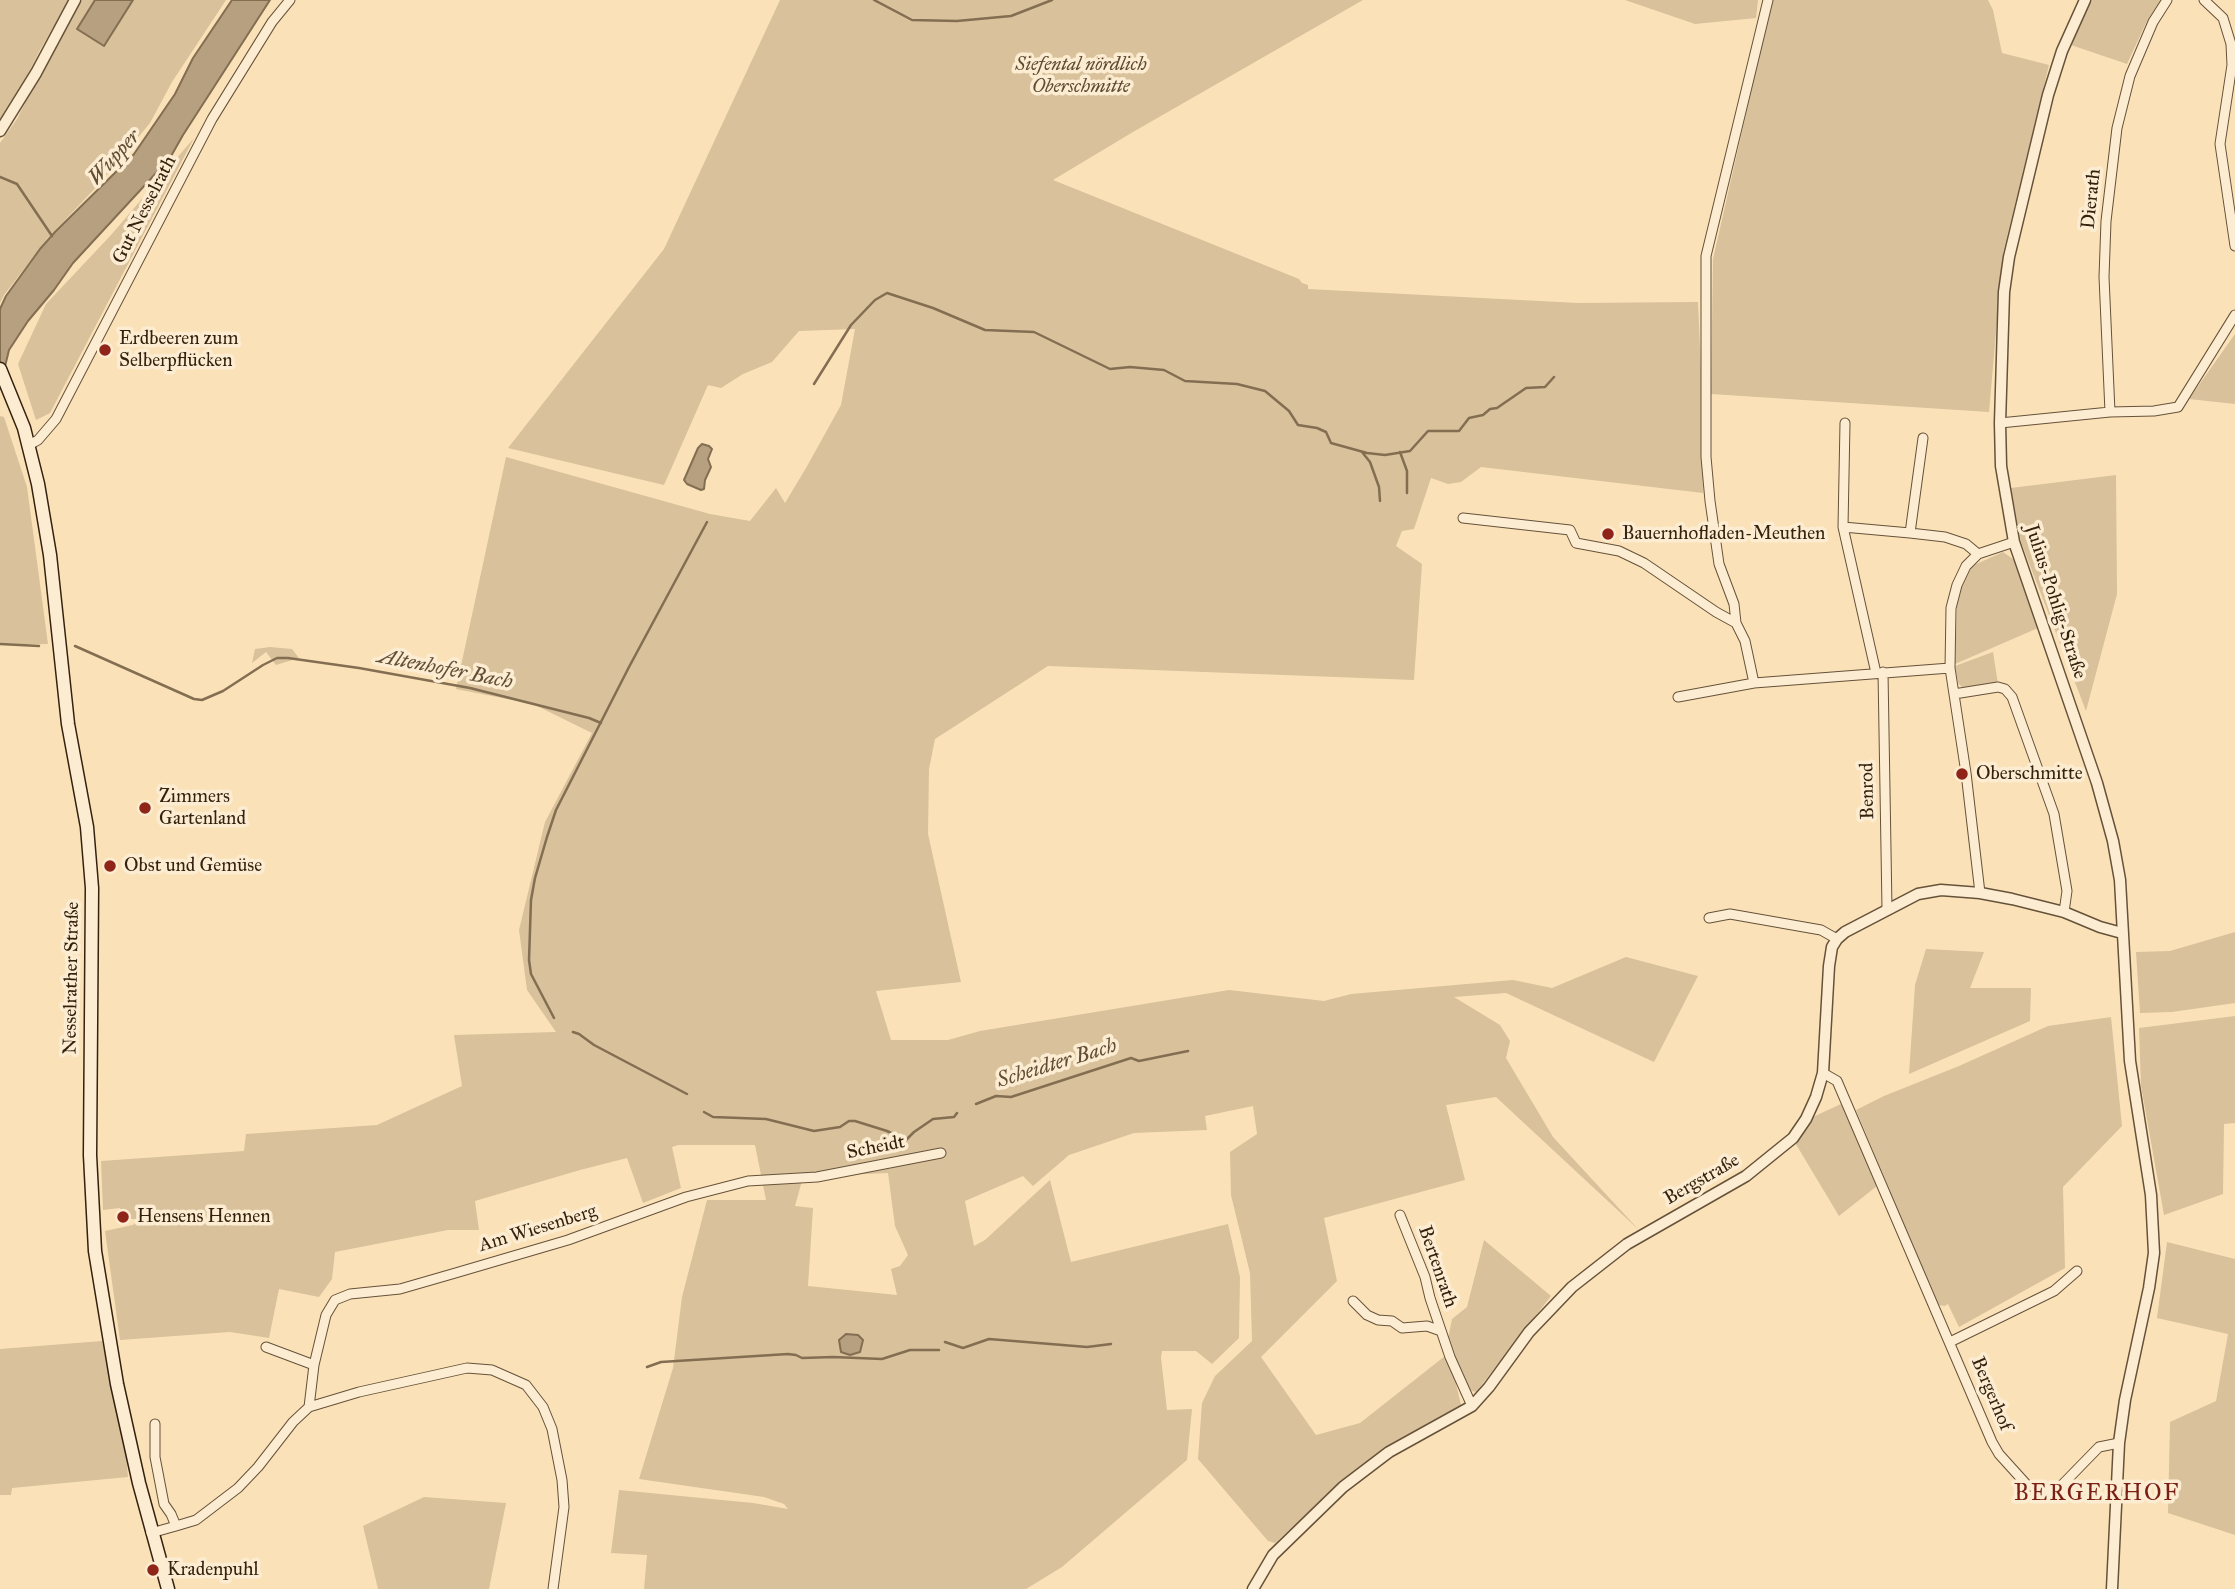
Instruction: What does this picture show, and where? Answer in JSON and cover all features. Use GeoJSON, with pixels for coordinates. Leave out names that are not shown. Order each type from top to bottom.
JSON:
{"type":"FeatureCollection","features":[{"type":"Feature","properties":{"kind":"main road","name":"Nesselrather Straße"},"geometry":{"type":"LineString","coordinates":[[0,369],[24,428],[33,443],[50,555],[68,724],[86,819],[92,888],[90,1156],[95,1251],[117,1384],[151,1533],[168,1589]]}},
{"type":"Feature","properties":{"kind":"street"},"geometry":{"type":"LineString","coordinates":[[0,131],[37,73],[75,0]]}},
{"type":"Feature","properties":{"kind":"street","name":"Gut Nesselrath"},"geometry":{"type":"LineString","coordinates":[[33,443],[56,419],[212,120],[272,22],[290,0]]}},
{"type":"Feature","properties":{"kind":"street"},"geometry":{"type":"LineString","coordinates":[[1754,683],[1745,641],[1719,564],[1710,501],[1706,457],[1706,256],[1768,0]]}},
{"type":"Feature","properties":{"kind":"street","name":"Julius-Pohlig-Straße"},"geometry":{"type":"LineString","coordinates":[[2085,0],[2062,51],[2048,95],[2008,257],[2003,317],[2001,467],[2014,542],[2097,783],[2113,841],[2120,880],[2130,1061],[2155,1233],[2149,1288],[2119,1444]]}},
{"type":"Feature","properties":{"kind":"street","name":"Dierath"},"geometry":{"type":"LineString","coordinates":[[2110,412],[2104,277],[2106,221],[2117,128],[2130,76],[2153,22],[2167,0]]}},
{"type":"Feature","properties":{"kind":"street"},"geometry":{"type":"LineString","coordinates":[[2204,0],[2222,18],[2231,44],[2232,65],[2220,144],[2235,246]]}},
{"type":"Feature","properties":{"kind":"street"},"geometry":{"type":"LineString","coordinates":[[2000,423],[2178,407],[2235,315]]}},
{"type":"Feature","properties":{"kind":"street"},"geometry":{"type":"LineString","coordinates":[[1845,423],[1843,527],[1880,672]]}},
{"type":"Feature","properties":{"kind":"street"},"geometry":{"type":"LineString","coordinates":[[1910,533],[1923,438]]}},
{"type":"Feature","properties":{"kind":"street"},"geometry":{"type":"LineString","coordinates":[[1463,518],[1570,530],[1576,542],[1609,548],[1644,563],[1716,612],[1737,623]]}},
{"type":"Feature","properties":{"kind":"street"},"geometry":{"type":"LineString","coordinates":[[1843,527],[1945,537],[1966,544],[1978,554]]}},
{"type":"Feature","properties":{"kind":"street"},"geometry":{"type":"LineString","coordinates":[[1980,893],[1981,884],[1950,668],[1951,608],[1956,585],[1966,566],[1978,554],[2014,542]]}},
{"type":"Feature","properties":{"kind":"street"},"geometry":{"type":"LineString","coordinates":[[1678,697],[1754,683],[1950,668]]}},
{"type":"Feature","properties":{"kind":"street","name":"Benrod"},"geometry":{"type":"LineString","coordinates":[[1880,672],[1887,909]]}},
{"type":"Feature","properties":{"kind":"street"},"geometry":{"type":"LineString","coordinates":[[1954,694],[1998,687],[2005,688],[2012,697],[2054,814],[2067,891],[2064,912]]}},
{"type":"Feature","properties":{"kind":"street"},"geometry":{"type":"LineString","coordinates":[[1709,918],[1730,914],[1821,930],[1837,939],[1887,909],[1929,891],[1980,893],[2012,898],[2064,912],[2122,933]]}},
{"type":"Feature","properties":{"kind":"street","name":"Bergstraße"},"geometry":{"type":"LineString","coordinates":[[1253,1589],[1273,1555],[1343,1487],[1389,1452],[1472,1406],[1489,1388],[1530,1332],[1572,1287],[1626,1244],[1746,1177],[1793,1138],[1807,1119],[1823,1073],[1829,965],[1832,947],[1837,939]]}},
{"type":"Feature","properties":{"kind":"street"},"geometry":{"type":"LineString","coordinates":[[1823,1073],[1836,1081],[1846,1102],[1950,1342]]}},
{"type":"Feature","properties":{"kind":"street","name":"Scheidt"},"geometry":{"type":"LineString","coordinates":[[817,1177],[941,1153]]}},
{"type":"Feature","properties":{"kind":"street","name":"Am Wiesenberg"},"geometry":{"type":"LineString","coordinates":[[309,1407],[314,1365],[326,1315],[335,1300],[349,1294],[400,1289],[568,1240],[686,1196],[748,1181],[817,1177]]}},
{"type":"Feature","properties":{"kind":"street","name":"Bertenrath"},"geometry":{"type":"LineString","coordinates":[[1400,1215],[1425,1277],[1450,1357],[1472,1406]]}},
{"type":"Feature","properties":{"kind":"street","name":"Bergerhof"},"geometry":{"type":"LineString","coordinates":[[2077,1271],[2054,1291],[1950,1342],[1992,1442],[1999,1454],[2027,1485],[2049,1491],[2059,1488],[2099,1447],[2119,1444]]}},
{"type":"Feature","properties":{"kind":"street","name":"Bertenrath"},"geometry":{"type":"LineString","coordinates":[[1353,1301],[1367,1315],[1378,1321],[1392,1321],[1402,1328],[1427,1326],[1441,1331]]}},
{"type":"Feature","properties":{"kind":"street"},"geometry":{"type":"LineString","coordinates":[[266,1348],[314,1365]]}},
{"type":"Feature","properties":{"kind":"street"},"geometry":{"type":"LineString","coordinates":[[151,1533],[196,1520],[238,1488],[293,1422],[309,1407],[359,1392],[467,1367],[492,1370],[526,1385],[543,1407],[552,1429],[562,1480],[564,1507],[553,1589]]}},
{"type":"Feature","properties":{"kind":"street"},"geometry":{"type":"LineString","coordinates":[[155,1423],[155,1457],[164,1504],[176,1526]]}},
{"type":"Feature","properties":{"kind":"street"},"geometry":{"type":"LineString","coordinates":[[2112,1589],[2119,1444]]}},
{"type":"Feature","properties":{"kind":"green space"},"geometry":{"type":"Polygon","coordinates":[[[0,0],[69,0],[11,108],[0,123],[0,0]]]}},
{"type":"Feature","properties":{"kind":"green space"},"geometry":{"type":"Polygon","coordinates":[[[82,0],[226,0],[172,82],[150,123],[102,181],[47,239],[0,303],[0,143],[17,119],[48,57],[82,0]]]}},
{"type":"Feature","properties":{"kind":"green space","name":"Siefental nördlich Oberschmitte"},"geometry":{"type":"Polygon","coordinates":[[[780,0],[1363,0],[1053,180],[1299,279],[1308,285],[1308,289],[1578,303],[1698,302],[1703,493],[1481,467],[1461,482],[1448,484],[1431,478],[1414,529],[1402,531],[1396,546],[1422,564],[1414,680],[1048,666],[935,739],[929,769],[928,834],[961,982],[876,991],[891,1040],[948,1040],[980,1031],[1229,990],[1324,1001],[1351,994],[1513,980],[1552,988],[1626,957],[1698,976],[1654,1062],[1506,993],[1454,997],[1500,1025],[1510,1041],[1506,1058],[1553,1137],[1639,1230],[1496,1097],[1446,1105],[1465,1180],[1324,1218],[1337,1281],[1261,1357],[1316,1435],[1360,1423],[1445,1356],[1461,1405],[1386,1447],[1347,1476],[1275,1543],[1268,1541],[1198,1459],[1202,1403],[1215,1376],[1252,1341],[1250,1273],[1231,1195],[1230,1152],[1257,1134],[1253,1106],[1205,1116],[1207,1130],[1134,1133],[1069,1155],[1033,1186],[1023,1176],[965,1201],[974,1246],[985,1240],[1050,1180],[1071,1262],[1228,1224],[1240,1277],[1239,1338],[1212,1364],[1196,1351],[1162,1351],[1167,1410],[1192,1409],[1187,1460],[1062,1567],[1026,1589],[644,1589],[647,1555],[611,1553],[619,1490],[788,1509],[784,1504],[764,1497],[639,1479],[673,1368],[682,1297],[707,1200],[766,1200],[755,1145],[672,1147],[681,1188],[643,1203],[627,1158],[475,1201],[479,1230],[448,1230],[335,1252],[332,1279],[319,1297],[279,1289],[269,1338],[230,1332],[120,1340],[105,1231],[133,1225],[138,1219],[128,1219],[127,1213],[121,1213],[120,1208],[103,1210],[101,1161],[244,1151],[246,1134],[377,1125],[462,1086],[454,1035],[556,1032],[527,990],[519,930],[545,822],[592,733],[533,704],[456,689],[506,457],[710,514],[750,521],[776,488],[785,503],[841,405],[855,329],[799,331],[772,362],[743,374],[721,388],[708,385],[664,485],[508,448],[664,249],[780,0]],[[888,1173],[803,1177],[795,1206],[813,1208],[808,1286],[897,1295],[891,1269],[900,1266],[908,1255],[895,1226],[888,1173]]]}},
{"type":"Feature","properties":{"kind":"green space"},"geometry":{"type":"Polygon","coordinates":[[[1625,0],[1758,0],[1756,18],[1695,24],[1625,0]]]}},
{"type":"Feature","properties":{"kind":"green space"},"geometry":{"type":"Polygon","coordinates":[[[1772,0],[1988,0],[1993,10],[2002,53],[2049,65],[2003,253],[1989,412],[1711,394],[1713,259],[1772,0]]]}},
{"type":"Feature","properties":{"kind":"green space"},"geometry":{"type":"Polygon","coordinates":[[[2092,0],[2161,0],[2146,23],[2127,64],[2071,45],[2092,0]]]}},
{"type":"Feature","properties":{"kind":"green space"},"geometry":{"type":"Polygon","coordinates":[[[194,138],[50,413],[36,420],[18,364],[46,304],[111,235],[194,138]]]}},
{"type":"Feature","properties":{"kind":"green space"},"geometry":{"type":"Polygon","coordinates":[[[2235,334],[2235,404],[2189,399],[2235,334]]]}},
{"type":"Feature","properties":{"kind":"green space"},"geometry":{"type":"Polygon","coordinates":[[[0,416],[4,417],[27,487],[48,644],[0,645],[0,416]]]}},
{"type":"Feature","properties":{"kind":"green space"},"geometry":{"type":"Polygon","coordinates":[[[2116,475],[2117,594],[2086,711],[2021,542],[2011,488],[2116,475]]]}},
{"type":"Feature","properties":{"kind":"green space"},"geometry":{"type":"Polygon","coordinates":[[[2003,552],[2013,559],[2017,567],[2038,628],[1955,664],[1957,605],[1961,588],[1972,566],[2003,552]]]}},
{"type":"Feature","properties":{"kind":"green space"},"geometry":{"type":"Polygon","coordinates":[[[255,649],[292,649],[299,658],[276,665],[266,652],[252,663],[255,649]]]}},
{"type":"Feature","properties":{"kind":"green space"},"geometry":{"type":"Polygon","coordinates":[[[1993,652],[1998,684],[1963,688],[1958,683],[1955,666],[1993,652]]]}},
{"type":"Feature","properties":{"kind":"green space"},"geometry":{"type":"Polygon","coordinates":[[[2235,932],[2235,1003],[2172,1012],[2140,1013],[2136,952],[2170,951],[2235,932]]]}},
{"type":"Feature","properties":{"kind":"green space"},"geometry":{"type":"Polygon","coordinates":[[[1926,949],[1984,952],[1970,988],[2031,988],[2030,1021],[1909,1074],[1915,985],[1926,949]]]}},
{"type":"Feature","properties":{"kind":"green space"},"geometry":{"type":"Polygon","coordinates":[[[2235,1016],[2235,1123],[2224,1124],[2223,1194],[2164,1215],[2141,1086],[2139,1028],[2235,1016]]]}},
{"type":"Feature","properties":{"kind":"green space"},"geometry":{"type":"Polygon","coordinates":[[[2111,1017],[2122,1126],[2063,1187],[2065,1268],[1959,1327],[1948,1304],[1938,1305],[1856,1110],[2048,1026],[2111,1017]]]}},
{"type":"Feature","properties":{"kind":"green space"},"geometry":{"type":"Polygon","coordinates":[[[1843,1103],[1877,1186],[1839,1216],[1794,1141],[1813,1117],[1843,1103]]]}},
{"type":"Feature","properties":{"kind":"green space"},"geometry":{"type":"Polygon","coordinates":[[[1484,1240],[1551,1296],[1476,1392],[1468,1390],[1448,1339],[1452,1319],[1467,1307],[1484,1240]]]}},
{"type":"Feature","properties":{"kind":"green space"},"geometry":{"type":"Polygon","coordinates":[[[2167,1242],[2235,1259],[2235,1535],[2168,1513],[2170,1422],[2216,1401],[2228,1334],[2157,1318],[2167,1242]]]}},
{"type":"Feature","properties":{"kind":"green space"},"geometry":{"type":"Polygon","coordinates":[[[102,1341],[126,1454],[128,1477],[12,1488],[11,1495],[0,1495],[0,1349],[102,1341]]]}},
{"type":"Feature","properties":{"kind":"green space"},"geometry":{"type":"Polygon","coordinates":[[[424,1497],[506,1503],[489,1589],[378,1589],[363,1526],[424,1497]]]}},
{"type":"Feature","properties":{"kind":"shaded area"},"geometry":{"type":"Polygon","coordinates":[[[95,0],[133,0],[104,46],[77,29],[95,0]]]}},
{"type":"Feature","properties":{"kind":"shaded area"},"geometry":{"type":"Polygon","coordinates":[[[232,0],[270,0],[170,158],[73,263],[28,321],[9,350],[0,387],[0,309],[6,296],[55,232],[134,154],[175,94],[193,58],[232,0]]]}},
{"type":"Feature","properties":{"kind":"shaded area"},"geometry":{"type":"Polygon","coordinates":[[[702,444],[712,449],[708,459],[711,467],[704,489],[701,490],[684,480],[702,444]]]}},
{"type":"Feature","properties":{"kind":"shaded area"},"geometry":{"type":"Polygon","coordinates":[[[846,1334],[858,1335],[863,1340],[860,1352],[850,1355],[841,1352],[839,1340],[846,1334]]]}},
{"type":"Feature","properties":{"kind":"waterway"},"geometry":{"type":"LineString","coordinates":[[874,0],[912,20],[957,21],[1011,16],[1052,0]]}},
{"type":"Feature","properties":{"kind":"waterway"},"geometry":{"type":"LineString","coordinates":[[0,177],[17,184],[52,236]]}},
{"type":"Feature","properties":{"kind":"waterway","name":"Altenhofer Bach"},"geometry":{"type":"LineString","coordinates":[[814,384],[851,325],[875,300],[887,293],[933,308],[985,330],[1034,332],[1110,369],[1130,367],[1164,370],[1185,381],[1237,384],[1265,391],[1289,411],[1298,425],[1317,428],[1326,432],[1331,443],[1367,453],[1385,455],[1410,451],[1428,431],[1459,431],[1469,418],[1497,408],[1526,388],[1545,387],[1554,377]]}},
{"type":"Feature","properties":{"kind":"waterway"},"geometry":{"type":"LineString","coordinates":[[1362,452],[1370,462],[1379,487],[1380,501]]}},
{"type":"Feature","properties":{"kind":"waterway"},"geometry":{"type":"LineString","coordinates":[[1400,452],[1407,471],[1407,493]]}},
{"type":"Feature","properties":{"kind":"waterway","name":"Scheidter Bach"},"geometry":{"type":"LineString","coordinates":[[554,1018],[531,974],[529,960],[531,900],[547,837],[556,810],[707,522]]}},
{"type":"Feature","properties":{"kind":"waterway","name":"Altenhofer Bach"},"geometry":{"type":"LineString","coordinates":[[0,644],[39,646]]}},
{"type":"Feature","properties":{"kind":"waterway","name":"Altenhofer Bach"},"geometry":{"type":"LineString","coordinates":[[75,646],[194,699],[202,700],[223,691],[277,658],[288,658],[470,688],[601,723]]}},
{"type":"Feature","properties":{"kind":"waterway","name":"Scheidter Bach"},"geometry":{"type":"LineString","coordinates":[[573,1032],[687,1094]]}},
{"type":"Feature","properties":{"kind":"waterway","name":"Scheidter Bach"},"geometry":{"type":"LineString","coordinates":[[976,1104],[996,1096],[1011,1097],[1131,1058],[1139,1061],[1188,1051]]}},
{"type":"Feature","properties":{"kind":"waterway","name":"Scheidter Bach"},"geometry":{"type":"LineString","coordinates":[[704,1112],[713,1117],[766,1119],[814,1131],[840,1127],[849,1121],[855,1121],[906,1140],[933,1119],[954,1117],[957,1113]]}},
{"type":"Feature","properties":{"kind":"waterway"},"geometry":{"type":"LineString","coordinates":[[945,1342],[963,1348],[989,1339],[1087,1347],[1111,1344]]}},
{"type":"Feature","properties":{"kind":"waterway"},"geometry":{"type":"LineString","coordinates":[[647,1367],[661,1362],[788,1354],[802,1358],[882,1359],[910,1350],[939,1350]]}},
{"type":"Feature","properties":{"kind":"place","name":"Erdbeeren zum Selberpflücken"},"geometry":{"type":"Point","coordinates":[105,350]}},
{"type":"Feature","properties":{"kind":"place","name":"Bauernhofladen-Meuthen"},"geometry":{"type":"Point","coordinates":[1608,534]}},
{"type":"Feature","properties":{"kind":"place","name":"Oberschmitte"},"geometry":{"type":"Point","coordinates":[1962,774]}},
{"type":"Feature","properties":{"kind":"place","name":"Zimmers Gartenland"},"geometry":{"type":"Point","coordinates":[145,808]}},
{"type":"Feature","properties":{"kind":"place","name":"Obst und Gemüse"},"geometry":{"type":"Point","coordinates":[110,866]}},
{"type":"Feature","properties":{"kind":"place","name":"Hensens Hennen"},"geometry":{"type":"Point","coordinates":[123,1217]}},
{"type":"Feature","properties":{"kind":"place","name":"Kradenpuhl"},"geometry":{"type":"Point","coordinates":[153,1570]}},
{"type":"Feature","properties":{"kind":"district","name":"BERGERHOF"},"geometry":{"type":"Point","coordinates":[2097,1494]}},
{"type":"Feature","properties":{"kind":"water label","name":"Wupper"},"geometry":{"type":"Point","coordinates":[115,158]}}]}
